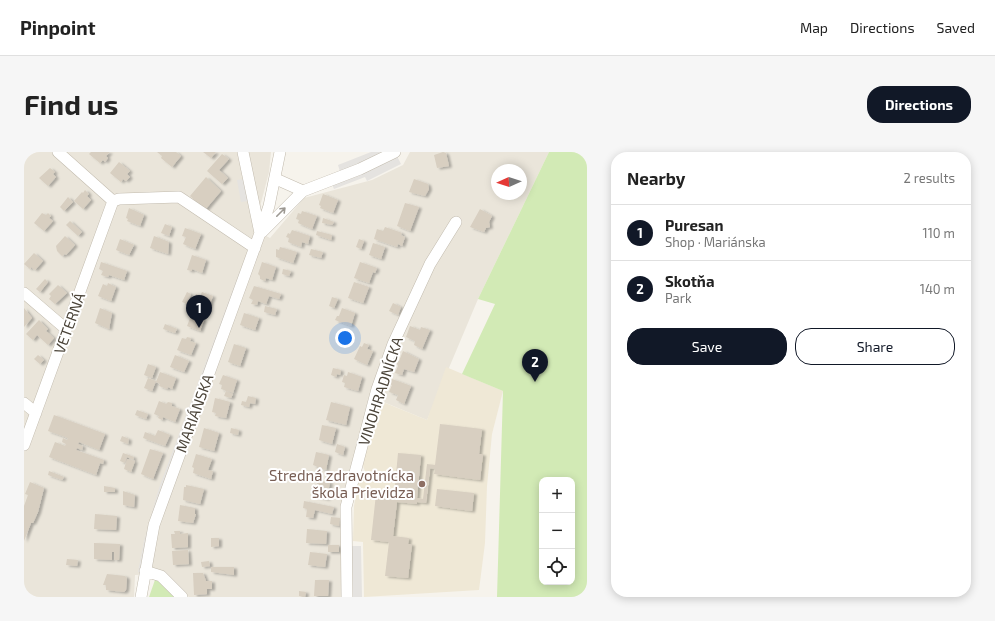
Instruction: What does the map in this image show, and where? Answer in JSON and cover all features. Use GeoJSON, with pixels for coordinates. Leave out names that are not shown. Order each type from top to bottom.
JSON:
{"type":"FeatureCollection","features":[{"type":"Feature","properties":{"kind":"street"},"geometry":{"type":"LineString","coordinates":[[58,152],[113,201],[119,199],[179,197],[254,248]]}},
{"type":"Feature","properties":{"kind":"street"},"geometry":{"type":"LineString","coordinates":[[243,152],[260,233]]}},
{"type":"Feature","properties":{"kind":"street","name":"MARIÁNSKA"},"geometry":{"type":"LineString","coordinates":[[141,597],[154,525],[260,233],[276,179],[280,152]]}},
{"type":"Feature","properties":{"kind":"street"},"geometry":{"type":"LineString","coordinates":[[260,233],[303,191],[360,169],[395,152]]}},
{"type":"Feature","properties":{"kind":"street"},"geometry":{"type":"LineString","coordinates":[[276,179],[303,191]]}},
{"type":"Feature","properties":{"kind":"street","name":"VETERNÁ"},"geometry":{"type":"LineString","coordinates":[[24,445],[113,201]]}},
{"type":"Feature","properties":{"kind":"street","name":"VINOHRADNÍCKA"},"geometry":{"type":"LineString","coordinates":[[347,597],[346,507],[377,388],[393,344],[430,264],[456,222]]}},
{"type":"Feature","properties":{"kind":"street"},"geometry":{"type":"LineString","coordinates":[[24,293],[66,329]]}},
{"type":"Feature","properties":{"kind":"street"},"geometry":{"type":"LineString","coordinates":[[24,403],[36,413]]}},
{"type":"Feature","properties":{"kind":"street"},"geometry":{"type":"LineString","coordinates":[[145,571],[161,576],[182,597]]}},
{"type":"Feature","properties":{"kind":"shaded area"},"geometry":{"type":"Polygon","coordinates":[[[24,152],[271,152],[269,172],[254,230],[270,238],[304,198],[372,180],[403,165],[410,152],[549,152],[527,198],[527,164],[491,164],[491,200],[526,200],[478,299],[427,420],[374,398],[342,521],[346,597],[189,597],[162,574],[135,575],[134,597],[24,597],[24,152]]]}},
{"type":"Feature","properties":{"kind":"shaded area"},"geometry":{"type":"Polygon","coordinates":[[[371,152],[395,152],[401,164],[367,181],[365,177],[334,189],[331,182],[342,178],[338,165],[371,152]]]}},
{"type":"Feature","properties":{"kind":"shaded area"},"geometry":{"type":"Polygon","coordinates":[[[244,179],[248,201],[241,202],[237,180],[244,179]]]}},
{"type":"Feature","properties":{"kind":"shaded area"},"geometry":{"type":"Polygon","coordinates":[[[239,273],[241,274],[141,573],[138,572],[144,541],[159,488],[239,273]]]}},
{"type":"Feature","properties":{"kind":"shaded area","name":"Stredná zdravotnícka škola Prievidza"},"geometry":{"type":"Polygon","coordinates":[[[446,367],[503,391],[492,434],[487,486],[485,543],[479,590],[364,597],[363,542],[353,541],[354,506],[358,482],[366,475],[361,459],[378,400],[427,420],[446,367]]]}},
{"type":"Feature","properties":{"kind":"shaded area"},"geometry":{"type":"Polygon","coordinates":[[[351,546],[361,546],[362,597],[352,597],[351,546]]]}},
{"type":"Feature","properties":{"kind":"green space"},"geometry":{"type":"Polygon","coordinates":[[[549,152],[587,152],[587,597],[497,597],[503,391],[462,374],[495,304],[478,299],[549,152]]]}},
{"type":"Feature","properties":{"kind":"green space"},"geometry":{"type":"Polygon","coordinates":[[[156,577],[179,597],[149,597],[156,577]]]}},
{"type":"Feature","properties":{"kind":"building"},"geometry":{"type":"Polygon","coordinates":[[[91,152],[110,152],[106,156],[108,158],[105,162],[103,160],[100,163],[89,154],[91,152]]]}},
{"type":"Feature","properties":{"kind":"building"},"geometry":{"type":"Polygon","coordinates":[[[157,152],[176,152],[181,156],[172,167],[161,158],[162,156],[157,152]]]}},
{"type":"Feature","properties":{"kind":"building"},"geometry":{"type":"Polygon","coordinates":[[[203,152],[216,152],[211,158],[203,152]]]}},
{"type":"Feature","properties":{"kind":"building"},"geometry":{"type":"Polygon","coordinates":[[[443,152],[446,153],[449,166],[437,168],[434,155],[443,152]]]}},
{"type":"Feature","properties":{"kind":"building"},"geometry":{"type":"Polygon","coordinates":[[[222,154],[229,159],[219,170],[228,178],[222,184],[207,171],[222,154]]]}},
{"type":"Feature","properties":{"kind":"building"},"geometry":{"type":"Polygon","coordinates":[[[119,162],[130,171],[127,174],[130,177],[126,181],[123,179],[121,182],[110,173],[119,162]]]}},
{"type":"Feature","properties":{"kind":"building"},"geometry":{"type":"Polygon","coordinates":[[[50,168],[55,172],[53,174],[56,177],[48,186],[39,178],[50,168]]]}},
{"type":"Feature","properties":{"kind":"building"},"geometry":{"type":"Polygon","coordinates":[[[206,177],[221,191],[205,210],[190,196],[206,177]]]}},
{"type":"Feature","properties":{"kind":"building"},"geometry":{"type":"Polygon","coordinates":[[[414,179],[428,184],[429,189],[425,196],[409,192],[414,179]]]}},
{"type":"Feature","properties":{"kind":"building"},"geometry":{"type":"Polygon","coordinates":[[[85,190],[89,194],[87,196],[91,200],[83,209],[74,201],[85,190]]]}},
{"type":"Feature","properties":{"kind":"building"},"geometry":{"type":"Polygon","coordinates":[[[323,194],[338,200],[333,213],[320,208],[321,206],[319,205],[323,194]]]}},
{"type":"Feature","properties":{"kind":"building"},"geometry":{"type":"Polygon","coordinates":[[[68,197],[73,202],[64,211],[60,207],[68,197]]]}},
{"type":"Feature","properties":{"kind":"building"},"geometry":{"type":"Polygon","coordinates":[[[405,203],[419,207],[410,231],[397,226],[405,203]]]}},
{"type":"Feature","properties":{"kind":"building"},"geometry":{"type":"Polygon","coordinates":[[[129,208],[144,215],[140,226],[127,221],[128,219],[126,218],[129,208]]]}},
{"type":"Feature","properties":{"kind":"building"},"geometry":{"type":"Polygon","coordinates":[[[480,209],[492,216],[489,222],[490,227],[486,228],[484,232],[470,227],[480,209]]]}},
{"type":"Feature","properties":{"kind":"building"},"geometry":{"type":"Polygon","coordinates":[[[302,211],[317,216],[312,229],[298,223],[299,220],[296,219],[298,213],[301,214],[302,211]]]}},
{"type":"Feature","properties":{"kind":"building"},"geometry":{"type":"Polygon","coordinates":[[[42,213],[46,215],[48,213],[51,216],[49,218],[53,221],[44,231],[34,223],[42,213]]]}},
{"type":"Feature","properties":{"kind":"building"},"geometry":{"type":"Polygon","coordinates":[[[323,218],[334,222],[332,225],[322,223],[323,218]]]}},
{"type":"Feature","properties":{"kind":"building"},"geometry":{"type":"Polygon","coordinates":[[[70,221],[82,232],[78,236],[66,225],[70,221]]]}},
{"type":"Feature","properties":{"kind":"building"},"geometry":{"type":"Polygon","coordinates":[[[165,224],[172,227],[169,236],[161,233],[165,224]]]}},
{"type":"Feature","properties":{"kind":"building"},"geometry":{"type":"Polygon","coordinates":[[[385,227],[402,233],[401,235],[405,237],[402,246],[398,244],[397,247],[374,239],[377,229],[383,231],[385,227]]]}},
{"type":"Feature","properties":{"kind":"building"},"geometry":{"type":"Polygon","coordinates":[[[185,228],[201,234],[195,249],[183,244],[186,237],[182,236],[185,228]]]}},
{"type":"Feature","properties":{"kind":"building"},"geometry":{"type":"Polygon","coordinates":[[[292,230],[310,236],[308,244],[302,242],[301,247],[288,242],[289,238],[286,237],[292,230]]]}},
{"type":"Feature","properties":{"kind":"building"},"geometry":{"type":"Polygon","coordinates":[[[317,231],[332,235],[331,240],[316,235],[317,231]]]}},
{"type":"Feature","properties":{"kind":"building"},"geometry":{"type":"Polygon","coordinates":[[[65,236],[75,245],[66,255],[65,254],[62,256],[57,251],[56,246],[65,236]]]}},
{"type":"Feature","properties":{"kind":"building"},"geometry":{"type":"Polygon","coordinates":[[[154,236],[169,242],[168,254],[150,248],[154,236]]]}},
{"type":"Feature","properties":{"kind":"building"},"geometry":{"type":"Polygon","coordinates":[[[120,239],[134,245],[129,255],[116,250],[120,239]]]}},
{"type":"Feature","properties":{"kind":"building"},"geometry":{"type":"Polygon","coordinates":[[[359,239],[364,241],[361,249],[356,247],[359,239]]]}},
{"type":"Feature","properties":{"kind":"building"},"geometry":{"type":"Polygon","coordinates":[[[373,243],[385,247],[381,259],[369,255],[373,243]]]}},
{"type":"Feature","properties":{"kind":"building"},"geometry":{"type":"Polygon","coordinates":[[[280,247],[297,252],[293,263],[276,257],[276,249],[279,250],[280,247]]]}},
{"type":"Feature","properties":{"kind":"building"},"geometry":{"type":"Polygon","coordinates":[[[311,249],[323,252],[321,258],[309,255],[311,249]]]}},
{"type":"Feature","properties":{"kind":"building"},"geometry":{"type":"Polygon","coordinates":[[[34,253],[43,261],[35,270],[31,267],[30,269],[24,264],[34,253]]]}},
{"type":"Feature","properties":{"kind":"building"},"geometry":{"type":"Polygon","coordinates":[[[192,255],[206,260],[202,273],[192,269],[192,271],[187,270],[192,255]]]}},
{"type":"Feature","properties":{"kind":"building"},"geometry":{"type":"Polygon","coordinates":[[[101,262],[127,271],[124,280],[109,275],[108,277],[101,275],[103,271],[99,269],[101,262]]]}},
{"type":"Feature","properties":{"kind":"building"},"geometry":{"type":"Polygon","coordinates":[[[262,262],[276,267],[272,280],[266,278],[265,281],[260,279],[258,274],[262,262]]]}},
{"type":"Feature","properties":{"kind":"building"},"geometry":{"type":"Polygon","coordinates":[[[360,262],[377,268],[375,273],[373,272],[369,283],[354,278],[360,262]]]}},
{"type":"Feature","properties":{"kind":"building"},"geometry":{"type":"Polygon","coordinates":[[[283,269],[291,271],[289,276],[282,274],[283,269]]]}},
{"type":"Feature","properties":{"kind":"building"},"geometry":{"type":"Polygon","coordinates":[[[45,279],[48,282],[40,292],[36,289],[45,279]]]}},
{"type":"Feature","properties":{"kind":"building"},"geometry":{"type":"Polygon","coordinates":[[[354,282],[369,287],[363,303],[348,298],[354,282]]]}},
{"type":"Feature","properties":{"kind":"building"},"geometry":{"type":"Polygon","coordinates":[[[108,283],[116,287],[111,301],[98,296],[103,284],[107,286],[108,283]]]}},
{"type":"Feature","properties":{"kind":"building"},"geometry":{"type":"Polygon","coordinates":[[[58,285],[67,293],[55,304],[49,299],[51,296],[49,294],[58,285]]]}},
{"type":"Feature","properties":{"kind":"building"},"geometry":{"type":"Polygon","coordinates":[[[254,286],[281,294],[279,299],[269,296],[266,304],[258,301],[257,305],[251,304],[253,300],[249,298],[254,286]]]}},
{"type":"Feature","properties":{"kind":"building"},"geometry":{"type":"Polygon","coordinates":[[[187,292],[191,294],[187,304],[182,302],[187,292]]]}},
{"type":"Feature","properties":{"kind":"building"},"geometry":{"type":"Polygon","coordinates":[[[202,292],[213,296],[207,312],[196,307],[198,301],[194,300],[196,294],[200,296],[202,292]]]}},
{"type":"Feature","properties":{"kind":"building"},"geometry":{"type":"Polygon","coordinates":[[[332,297],[338,299],[334,308],[329,306],[332,297]]]}},
{"type":"Feature","properties":{"kind":"building"},"geometry":{"type":"Polygon","coordinates":[[[393,303],[401,307],[398,315],[389,311],[393,303]]]}},
{"type":"Feature","properties":{"kind":"building"},"geometry":{"type":"Polygon","coordinates":[[[265,306],[277,309],[275,315],[264,312],[265,306]]]}},
{"type":"Feature","properties":{"kind":"building"},"geometry":{"type":"Polygon","coordinates":[[[24,308],[32,318],[24,327],[24,308]]]}},
{"type":"Feature","properties":{"kind":"building"},"geometry":{"type":"Polygon","coordinates":[[[100,308],[112,313],[109,329],[95,323],[100,308]]]}},
{"type":"Feature","properties":{"kind":"building"},"geometry":{"type":"Polygon","coordinates":[[[342,308],[355,313],[351,326],[335,320],[337,316],[339,316],[342,308]]]}},
{"type":"Feature","properties":{"kind":"building"},"geometry":{"type":"Polygon","coordinates":[[[192,313],[204,320],[200,331],[187,326],[192,313]]]}},
{"type":"Feature","properties":{"kind":"building"},"geometry":{"type":"Polygon","coordinates":[[[244,313],[259,318],[255,330],[240,325],[244,313]]]}},
{"type":"Feature","properties":{"kind":"building"},"geometry":{"type":"Polygon","coordinates":[[[39,320],[48,329],[46,331],[54,338],[48,345],[37,335],[33,340],[26,334],[39,320]]]}},
{"type":"Feature","properties":{"kind":"building"},"geometry":{"type":"Polygon","coordinates":[[[165,324],[177,329],[175,333],[163,329],[165,324]]]}},
{"type":"Feature","properties":{"kind":"building"},"geometry":{"type":"Polygon","coordinates":[[[410,326],[420,330],[421,327],[430,330],[422,349],[414,345],[415,341],[406,337],[410,326]]]}},
{"type":"Feature","properties":{"kind":"building"},"geometry":{"type":"Polygon","coordinates":[[[187,337],[191,338],[190,341],[196,343],[191,355],[177,350],[182,338],[186,339],[187,337]]]}},
{"type":"Feature","properties":{"kind":"building"},"geometry":{"type":"Polygon","coordinates":[[[364,343],[369,345],[367,349],[373,351],[367,365],[354,359],[360,346],[362,347],[364,343]]]}},
{"type":"Feature","properties":{"kind":"building"},"geometry":{"type":"Polygon","coordinates":[[[234,344],[246,348],[240,366],[228,362],[234,344]]]}},
{"type":"Feature","properties":{"kind":"building"},"geometry":{"type":"Polygon","coordinates":[[[403,351],[419,359],[414,372],[404,369],[402,375],[395,373],[398,366],[396,362],[399,361],[403,351]]]}},
{"type":"Feature","properties":{"kind":"building"},"geometry":{"type":"Polygon","coordinates":[[[38,355],[44,360],[40,364],[34,359],[38,355]]]}},
{"type":"Feature","properties":{"kind":"building"},"geometry":{"type":"Polygon","coordinates":[[[175,355],[189,361],[184,372],[170,367],[175,355]]]}},
{"type":"Feature","properties":{"kind":"building"},"geometry":{"type":"Polygon","coordinates":[[[148,364],[156,367],[152,378],[144,375],[148,364]]]}},
{"type":"Feature","properties":{"kind":"building"},"geometry":{"type":"Polygon","coordinates":[[[333,368],[341,370],[340,375],[337,374],[336,377],[331,375],[333,368]]]}},
{"type":"Feature","properties":{"kind":"building"},"geometry":{"type":"Polygon","coordinates":[[[160,372],[176,378],[172,389],[159,386],[160,384],[156,382],[160,372]]]}},
{"type":"Feature","properties":{"kind":"building"},"geometry":{"type":"Polygon","coordinates":[[[348,372],[362,377],[358,391],[344,387],[345,383],[342,382],[344,375],[347,376],[348,372]]]}},
{"type":"Feature","properties":{"kind":"building"},"geometry":{"type":"Polygon","coordinates":[[[223,375],[237,380],[233,393],[221,389],[222,385],[219,384],[223,375]]]}},
{"type":"Feature","properties":{"kind":"building"},"geometry":{"type":"Polygon","coordinates":[[[148,378],[156,381],[152,391],[144,388],[148,378]]]}},
{"type":"Feature","properties":{"kind":"building"},"geometry":{"type":"Polygon","coordinates":[[[392,379],[411,386],[404,404],[396,400],[398,395],[389,392],[392,385],[389,384],[392,379]]]}},
{"type":"Feature","properties":{"kind":"building"},"geometry":{"type":"Polygon","coordinates":[[[226,391],[233,394],[231,398],[224,396],[226,391]]]}},
{"type":"Feature","properties":{"kind":"building"},"geometry":{"type":"Polygon","coordinates":[[[248,396],[256,398],[255,404],[250,403],[249,407],[241,405],[242,401],[246,402],[248,396]]]}},
{"type":"Feature","properties":{"kind":"building"},"geometry":{"type":"Polygon","coordinates":[[[215,398],[230,402],[226,418],[215,416],[216,413],[212,412],[215,398]]]}},
{"type":"Feature","properties":{"kind":"building"},"geometry":{"type":"Polygon","coordinates":[[[159,401],[166,404],[168,402],[172,403],[172,406],[180,409],[175,422],[163,417],[162,420],[158,418],[159,416],[154,414],[159,401]]]}},
{"type":"Feature","properties":{"kind":"building"},"geometry":{"type":"Polygon","coordinates":[[[331,402],[350,407],[346,425],[326,420],[331,402]]]}},
{"type":"Feature","properties":{"kind":"building"},"geometry":{"type":"Polygon","coordinates":[[[137,410],[148,414],[146,419],[135,415],[137,410]]]}},
{"type":"Feature","properties":{"kind":"building"},"geometry":{"type":"Polygon","coordinates":[[[54,415],[105,434],[99,450],[79,442],[78,444],[83,446],[82,450],[77,448],[76,450],[104,460],[103,464],[100,463],[96,475],[49,457],[55,442],[65,446],[66,444],[62,442],[63,438],[67,440],[68,438],[48,431],[54,415]]]}},
{"type":"Feature","properties":{"kind":"building"},"geometry":{"type":"Polygon","coordinates":[[[440,424],[482,429],[479,454],[483,454],[480,480],[434,474],[435,469],[430,468],[426,503],[417,502],[417,504],[397,502],[393,536],[409,538],[408,544],[412,544],[408,578],[385,576],[389,542],[371,540],[376,494],[394,496],[398,453],[421,455],[417,498],[423,499],[427,464],[435,465],[440,424]]]}},
{"type":"Feature","properties":{"kind":"building"},"geometry":{"type":"Polygon","coordinates":[[[322,425],[336,428],[332,444],[319,440],[322,425]]]}},
{"type":"Feature","properties":{"kind":"building"},"geometry":{"type":"Polygon","coordinates":[[[204,428],[219,433],[214,451],[199,447],[204,428]]]}},
{"type":"Feature","properties":{"kind":"building"},"geometry":{"type":"Polygon","coordinates":[[[231,428],[239,430],[238,435],[230,433],[231,428]]]}},
{"type":"Feature","properties":{"kind":"building"},"geometry":{"type":"Polygon","coordinates":[[[158,430],[170,435],[165,446],[143,438],[145,432],[155,436],[158,430]]]}},
{"type":"Feature","properties":{"kind":"building"},"geometry":{"type":"Polygon","coordinates":[[[122,436],[129,439],[128,444],[120,441],[122,436]]]}},
{"type":"Feature","properties":{"kind":"building"},"geometry":{"type":"Polygon","coordinates":[[[337,444],[345,447],[343,455],[335,452],[337,444]]]}},
{"type":"Feature","properties":{"kind":"building"},"geometry":{"type":"Polygon","coordinates":[[[150,449],[163,453],[153,479],[141,474],[150,449]]]}},
{"type":"Feature","properties":{"kind":"building"},"geometry":{"type":"Polygon","coordinates":[[[316,452],[329,455],[326,470],[313,465],[316,452]]]}},
{"type":"Feature","properties":{"kind":"building"},"geometry":{"type":"Polygon","coordinates":[[[123,453],[134,457],[133,460],[127,457],[125,463],[120,461],[123,453]]]}},
{"type":"Feature","properties":{"kind":"building"},"geometry":{"type":"Polygon","coordinates":[[[196,454],[212,459],[208,470],[213,471],[211,479],[193,473],[194,468],[192,467],[196,454]]]}},
{"type":"Feature","properties":{"kind":"building"},"geometry":{"type":"Polygon","coordinates":[[[127,459],[135,461],[131,472],[124,469],[127,459]]]}},
{"type":"Feature","properties":{"kind":"building"},"geometry":{"type":"Polygon","coordinates":[[[49,471],[64,477],[62,480],[48,475],[49,471]]]}},
{"type":"Feature","properties":{"kind":"building"},"geometry":{"type":"Polygon","coordinates":[[[318,480],[330,482],[327,499],[314,496],[318,480]]]}},
{"type":"Feature","properties":{"kind":"building"},"geometry":{"type":"Polygon","coordinates":[[[30,482],[44,488],[38,512],[33,523],[31,523],[24,541],[24,506],[28,495],[25,494],[30,482]]]}},
{"type":"Feature","properties":{"kind":"building"},"geometry":{"type":"Polygon","coordinates":[[[186,485],[204,489],[200,504],[183,500],[184,487],[186,487],[186,485]]]}},
{"type":"Feature","properties":{"kind":"building"},"geometry":{"type":"Polygon","coordinates":[[[104,486],[115,488],[115,492],[104,492],[104,486]]]}},
{"type":"Feature","properties":{"kind":"building"},"geometry":{"type":"Polygon","coordinates":[[[437,489],[474,493],[472,511],[435,506],[437,489]]]}},
{"type":"Feature","properties":{"kind":"building"},"geometry":{"type":"Polygon","coordinates":[[[123,491],[135,495],[134,507],[123,505],[123,491]]]}},
{"type":"Feature","properties":{"kind":"building"},"geometry":{"type":"Polygon","coordinates":[[[304,501],[334,507],[332,514],[315,510],[313,518],[306,517],[307,509],[303,508],[304,501]]]}},
{"type":"Feature","properties":{"kind":"building"},"geometry":{"type":"Polygon","coordinates":[[[180,505],[195,508],[196,514],[193,523],[178,521],[180,505]]]}},
{"type":"Feature","properties":{"kind":"building"},"geometry":{"type":"Polygon","coordinates":[[[95,514],[117,516],[116,530],[94,529],[95,514]]]}},
{"type":"Feature","properties":{"kind":"building"},"geometry":{"type":"Polygon","coordinates":[[[331,517],[340,518],[339,526],[330,524],[331,517]]]}},
{"type":"Feature","properties":{"kind":"building"},"geometry":{"type":"Polygon","coordinates":[[[307,529],[327,531],[326,544],[306,543],[307,529]]]}},
{"type":"Feature","properties":{"kind":"building"},"geometry":{"type":"Polygon","coordinates":[[[174,531],[180,531],[180,534],[188,533],[188,547],[172,548],[171,534],[175,534],[174,531]]]}},
{"type":"Feature","properties":{"kind":"building"},"geometry":{"type":"Polygon","coordinates":[[[211,538],[219,538],[219,546],[211,547],[211,538]]]}},
{"type":"Feature","properties":{"kind":"building"},"geometry":{"type":"Polygon","coordinates":[[[94,543],[120,544],[119,560],[114,560],[114,552],[112,552],[112,560],[94,559],[94,543]]]}},
{"type":"Feature","properties":{"kind":"building"},"geometry":{"type":"Polygon","coordinates":[[[328,545],[339,545],[339,552],[328,552],[328,545]]]}},
{"type":"Feature","properties":{"kind":"building"},"geometry":{"type":"Polygon","coordinates":[[[188,550],[189,564],[173,565],[172,551],[188,550]]]}},
{"type":"Feature","properties":{"kind":"building"},"geometry":{"type":"Polygon","coordinates":[[[310,552],[327,554],[325,567],[308,565],[310,552]]]}},
{"type":"Feature","properties":{"kind":"building"},"geometry":{"type":"Polygon","coordinates":[[[67,559],[78,560],[77,566],[66,565],[67,559]]]}},
{"type":"Feature","properties":{"kind":"building"},"geometry":{"type":"Polygon","coordinates":[[[209,561],[210,566],[202,567],[201,562],[209,561]]]}},
{"type":"Feature","properties":{"kind":"building"},"geometry":{"type":"Polygon","coordinates":[[[211,567],[234,567],[234,575],[211,572],[211,567]]]}},
{"type":"Feature","properties":{"kind":"building"},"geometry":{"type":"Polygon","coordinates":[[[193,573],[203,573],[206,581],[212,581],[212,589],[207,589],[207,594],[194,595],[193,573]]]}},
{"type":"Feature","properties":{"kind":"building"},"geometry":{"type":"Polygon","coordinates":[[[107,574],[125,576],[127,578],[126,590],[124,592],[106,590],[106,585],[103,585],[107,574]]]}},
{"type":"Feature","properties":{"kind":"building"},"geometry":{"type":"Polygon","coordinates":[[[315,580],[329,580],[328,596],[314,596],[315,580]]]}},
{"type":"Feature","properties":{"kind":"building"},"geometry":{"type":"Polygon","coordinates":[[[299,591],[306,592],[305,597],[299,596],[299,591]]]}},
{"type":"Feature","properties":{"kind":"place","name":"Puresan"},"geometry":{"type":"Point","coordinates":[199,328]}},
{"type":"Feature","properties":{"kind":"place","name":"Skotňa"},"geometry":{"type":"Point","coordinates":[535,382]}},
{"type":"Feature","properties":{"kind":"place","name":"Stredná zdravotnícka škola Prievidza"},"geometry":{"type":"Point","coordinates":[422,484]}}]}
